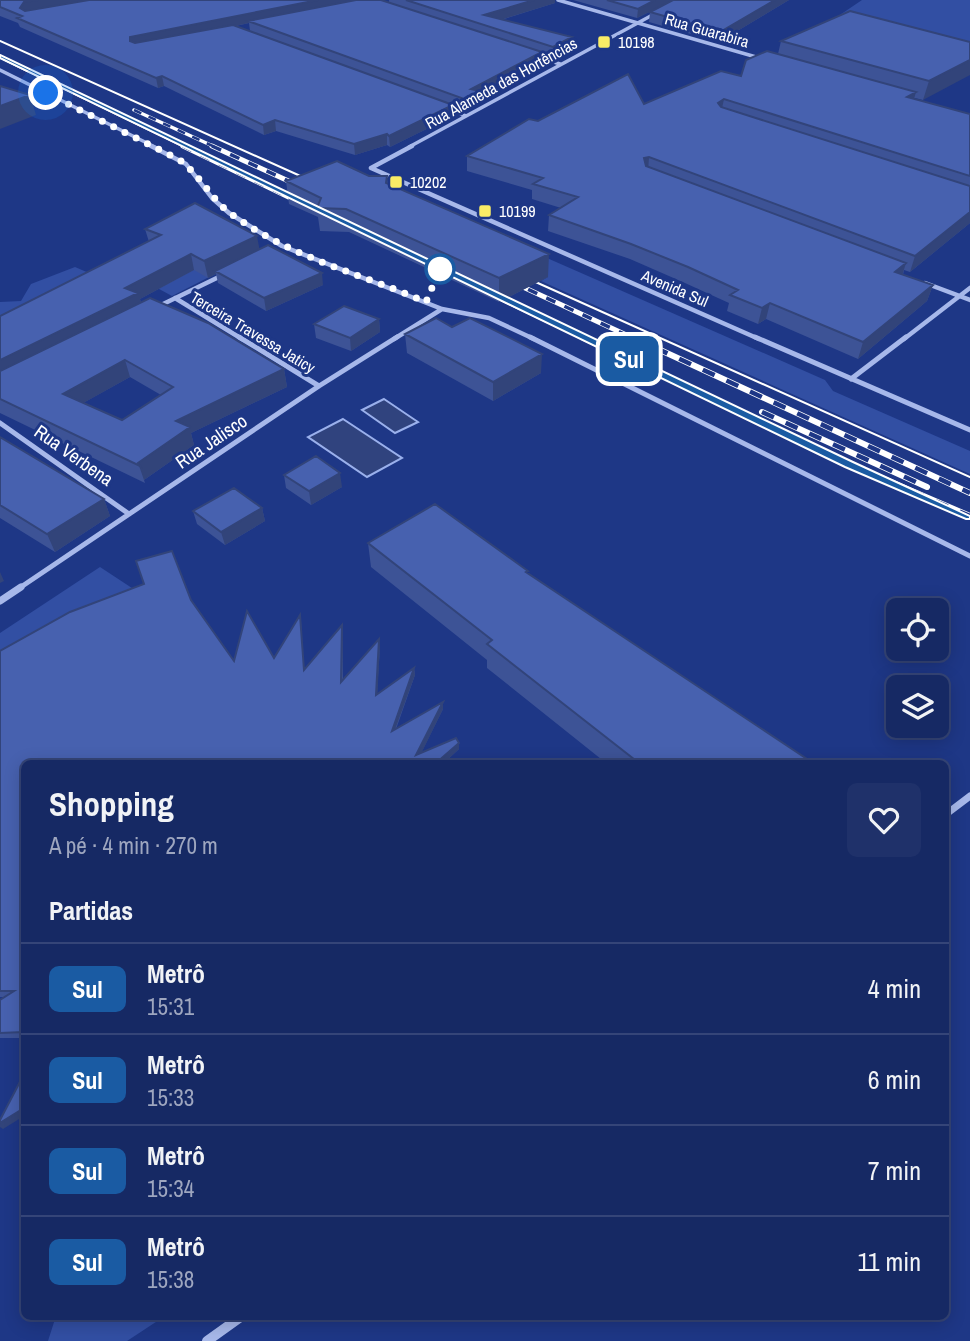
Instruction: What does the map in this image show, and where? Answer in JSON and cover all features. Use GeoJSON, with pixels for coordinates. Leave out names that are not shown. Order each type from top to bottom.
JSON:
{"type":"FeatureCollection","features":[{"type":"Feature","properties":{"kind":"street","name":"Rua Guarabira"},"geometry":{"type":"LineString","coordinates":[[558,0],[770,61]]}},
{"type":"Feature","properties":{"kind":"street","name":"Rua Alameda das Hortências"},"geometry":{"type":"LineString","coordinates":[[371,168],[659,11]]}},
{"type":"Feature","properties":{"kind":"street"},"geometry":{"type":"LineString","coordinates":[[522,52],[560,64]]}},
{"type":"Feature","properties":{"kind":"street"},"geometry":{"type":"LineString","coordinates":[[0,71],[178,159],[186,164],[212,198],[229,213],[282,246],[319,263],[442,309],[489,318],[596,368],[970,556]]}},
{"type":"Feature","properties":{"kind":"street"},"geometry":{"type":"LineString","coordinates":[[441,106],[466,116]]}},
{"type":"Feature","properties":{"kind":"street","name":"Avenida Sul"},"geometry":{"type":"LineString","coordinates":[[371,168],[569,257],[970,430]]}},
{"type":"Feature","properties":{"kind":"street"},"geometry":{"type":"LineString","coordinates":[[270,252],[282,246]]}},
{"type":"Feature","properties":{"kind":"street"},"geometry":{"type":"LineString","coordinates":[[150,311],[234,269]]}},
{"type":"Feature","properties":{"kind":"street"},"geometry":{"type":"LineString","coordinates":[[920,281],[970,300]]}},
{"type":"Feature","properties":{"kind":"street"},"geometry":{"type":"LineString","coordinates":[[851,379],[970,288]]}},
{"type":"Feature","properties":{"kind":"street","name":"Terceira Travessa Jaticy"},"geometry":{"type":"LineString","coordinates":[[175,298],[319,386]]}},
{"type":"Feature","properties":{"kind":"street","name":"Rua Jalisco"},"geometry":{"type":"LineString","coordinates":[[0,601],[319,386],[442,309]]}},
{"type":"Feature","properties":{"kind":"street","name":"Rua Verbena"},"geometry":{"type":"LineString","coordinates":[[0,423],[130,514]]}},
{"type":"Feature","properties":{"kind":"street"},"geometry":{"type":"LineString","coordinates":[[949,811],[970,796]]}},
{"type":"Feature","properties":{"kind":"street"},"geometry":{"type":"LineString","coordinates":[[207,1341],[236,1320]]}},
{"type":"Feature","properties":{"kind":"shaded area"},"geometry":{"type":"Polygon","coordinates":[[[862,0],[970,0],[970,71],[788,50],[862,0]]]}},
{"type":"Feature","properties":{"kind":"shaded area"},"geometry":{"type":"Polygon","coordinates":[[[490,233],[825,380],[833,391],[970,451],[970,474],[541,281],[548,277],[490,233]]]}},
{"type":"Feature","properties":{"kind":"shaded area"},"geometry":{"type":"Polygon","coordinates":[[[150,248],[215,274],[172,296],[113,264],[150,248]]]}},
{"type":"Feature","properties":{"kind":"shaded area"},"geometry":{"type":"Polygon","coordinates":[[[75,267],[89,273],[0,335],[0,302],[21,301],[31,284],[75,267]]]}},
{"type":"Feature","properties":{"kind":"shaded area"},"geometry":{"type":"Polygon","coordinates":[[[384,399],[418,422],[395,433],[362,410],[384,399]]]}},
{"type":"Feature","properties":{"kind":"shaded area"},"geometry":{"type":"Polygon","coordinates":[[[343,419],[402,458],[367,477],[308,437],[343,419]]]}},
{"type":"Feature","properties":{"kind":"shaded area"},"geometry":{"type":"Polygon","coordinates":[[[100,567],[138,592],[0,656],[0,633],[100,567]]]}},
{"type":"Feature","properties":{"kind":"shaded area"},"geometry":{"type":"Polygon","coordinates":[[[55,1320],[159,1320],[127,1341],[48,1341],[55,1320]]]}},
{"type":"Feature","properties":{"kind":"building"},"geometry":{"type":"Polygon","coordinates":[[[0,0],[38,0],[24,2],[20,8],[25,11],[89,0],[318,0],[130,37],[130,41],[135,43],[233,25],[453,105],[389,136],[387,134],[354,144],[275,120],[263,125],[162,76],[156,78],[17,18],[22,16],[0,7],[0,0]]]}},
{"type":"Feature","properties":{"kind":"building"},"geometry":{"type":"Polygon","coordinates":[[[356,0],[381,0],[542,52],[471,89],[480,91],[464,99],[248,21],[356,0]]]}},
{"type":"Feature","properties":{"kind":"building"},"geometry":{"type":"Polygon","coordinates":[[[406,0],[534,0],[484,15],[572,37],[553,47],[406,0]]]}},
{"type":"Feature","properties":{"kind":"building"},"geometry":{"type":"Polygon","coordinates":[[[607,0],[655,0],[638,9],[607,0]]]}},
{"type":"Feature","properties":{"kind":"building"},"geometry":{"type":"Polygon","coordinates":[[[673,0],[775,0],[720,32],[650,12],[673,0]]]}},
{"type":"Feature","properties":{"kind":"building"},"geometry":{"type":"Polygon","coordinates":[[[850,11],[970,42],[970,60],[929,81],[781,41],[850,11]]]}},
{"type":"Feature","properties":{"kind":"building"},"geometry":{"type":"Polygon","coordinates":[[[767,51],[916,92],[907,97],[970,114],[970,176],[724,99],[718,103],[721,107],[970,186],[970,212],[915,256],[649,157],[644,158],[646,166],[906,263],[895,272],[933,285],[863,342],[770,303],[762,308],[730,295],[738,290],[688,267],[549,215],[578,197],[533,184],[543,178],[467,156],[529,119],[538,121],[628,74],[644,104],[721,71],[741,76],[746,60],[767,51]]]}},
{"type":"Feature","properties":{"kind":"building"},"geometry":{"type":"Polygon","coordinates":[[[0,86],[30,95],[0,106],[0,86]]]}},
{"type":"Feature","properties":{"kind":"building"},"geometry":{"type":"Polygon","coordinates":[[[337,161],[369,176],[387,176],[386,183],[549,254],[499,278],[346,209],[317,208],[321,198],[286,181],[337,161]]]}},
{"type":"Feature","properties":{"kind":"building"},"geometry":{"type":"Polygon","coordinates":[[[195,203],[257,236],[204,261],[191,254],[125,288],[138,293],[0,360],[0,316],[161,235],[145,229],[195,203]]]}},
{"type":"Feature","properties":{"kind":"building"},"geometry":{"type":"Polygon","coordinates":[[[268,245],[322,273],[264,298],[215,271],[268,245]]]}},
{"type":"Feature","properties":{"kind":"building"},"geometry":{"type":"Polygon","coordinates":[[[150,298],[208,323],[284,369],[176,421],[190,427],[138,463],[140,466],[0,399],[0,371],[150,298]],[[125,360],[63,394],[122,420],[173,387],[125,360]]]}},
{"type":"Feature","properties":{"kind":"building"},"geometry":{"type":"Polygon","coordinates":[[[344,306],[379,319],[350,338],[314,324],[344,306]]]}},
{"type":"Feature","properties":{"kind":"building"},"geometry":{"type":"Polygon","coordinates":[[[436,318],[452,327],[470,318],[542,354],[493,382],[405,334],[436,318]]]}},
{"type":"Feature","properties":{"kind":"building"},"geometry":{"type":"Polygon","coordinates":[[[0,437],[104,499],[47,534],[0,505],[0,437]]]}},
{"type":"Feature","properties":{"kind":"building"},"geometry":{"type":"Polygon","coordinates":[[[316,456],[340,473],[309,491],[284,475],[316,456]]]}},
{"type":"Feature","properties":{"kind":"building"},"geometry":{"type":"Polygon","coordinates":[[[234,488],[262,508],[221,532],[193,511],[234,488]]]}},
{"type":"Feature","properties":{"kind":"building"},"geometry":{"type":"Polygon","coordinates":[[[435,504],[528,571],[526,572],[808,760],[635,760],[487,644],[492,640],[368,543],[435,504]]]}},
{"type":"Feature","properties":{"kind":"building"},"geometry":{"type":"Polygon","coordinates":[[[172,551],[191,600],[234,661],[247,611],[274,658],[300,615],[304,670],[342,625],[341,682],[379,639],[376,695],[414,668],[392,731],[443,702],[416,755],[456,738],[459,743],[439,760],[21,760],[21,1032],[0,1033],[0,1000],[14,991],[0,991],[0,651],[70,612],[144,584],[136,561],[172,551]]]}},
{"type":"Feature","properties":{"kind":"building"},"geometry":{"type":"Polygon","coordinates":[[[21,1080],[21,1110],[0,1123],[21,1080]]]}},
{"type":"Feature","properties":{"kind":"tram line"},"geometry":{"type":"LineString","coordinates":[[0,41],[316,183]]}},
{"type":"Feature","properties":{"kind":"tram line"},"geometry":{"type":"LineString","coordinates":[[520,275],[970,477]]}},
{"type":"Feature","properties":{"kind":"railway"},"geometry":{"type":"LineString","coordinates":[[0,57],[186,147]]}},
{"type":"Feature","properties":{"kind":"railway"},"geometry":{"type":"LineString","coordinates":[[134,110],[215,147]]}},
{"type":"Feature","properties":{"kind":"railway"},"geometry":{"type":"LineString","coordinates":[[183,146],[305,205]]}},
{"type":"Feature","properties":{"kind":"railway"},"geometry":{"type":"LineString","coordinates":[[212,146],[306,189]]}},
{"type":"Feature","properties":{"kind":"railway"},"geometry":{"type":"LineString","coordinates":[[510,281],[635,339]]}},
{"type":"Feature","properties":{"kind":"railway"},"geometry":{"type":"LineString","coordinates":[[485,291],[586,339]]}},
{"type":"Feature","properties":{"kind":"railway"},"geometry":{"type":"LineString","coordinates":[[582,337],[849,464],[970,516]]}},
{"type":"Feature","properties":{"kind":"railway"},"geometry":{"type":"LineString","coordinates":[[632,337],[970,493]]}},
{"type":"Feature","properties":{"kind":"railway"},"geometry":{"type":"LineString","coordinates":[[762,412],[927,487]]}},
{"type":"Feature","properties":{"kind":"metro line","name":"Sul"},"geometry":{"type":"LineString","coordinates":[[0,57],[849,464],[970,516]]}},
{"type":"Feature","properties":{"kind":"place","name":"10198"},"geometry":{"type":"Point","coordinates":[604,42]}},
{"type":"Feature","properties":{"kind":"place","name":"10202"},"geometry":{"type":"Point","coordinates":[396,182]}},
{"type":"Feature","properties":{"kind":"place","name":"10199"},"geometry":{"type":"Point","coordinates":[485,211]}},
{"type":"Feature","properties":{"kind":"route"},"geometry":{"type":"LineString","coordinates":[[46,93],[178,159],[186,164],[212,198],[229,213],[282,246],[319,263],[426,302],[440,269]]}}]}
